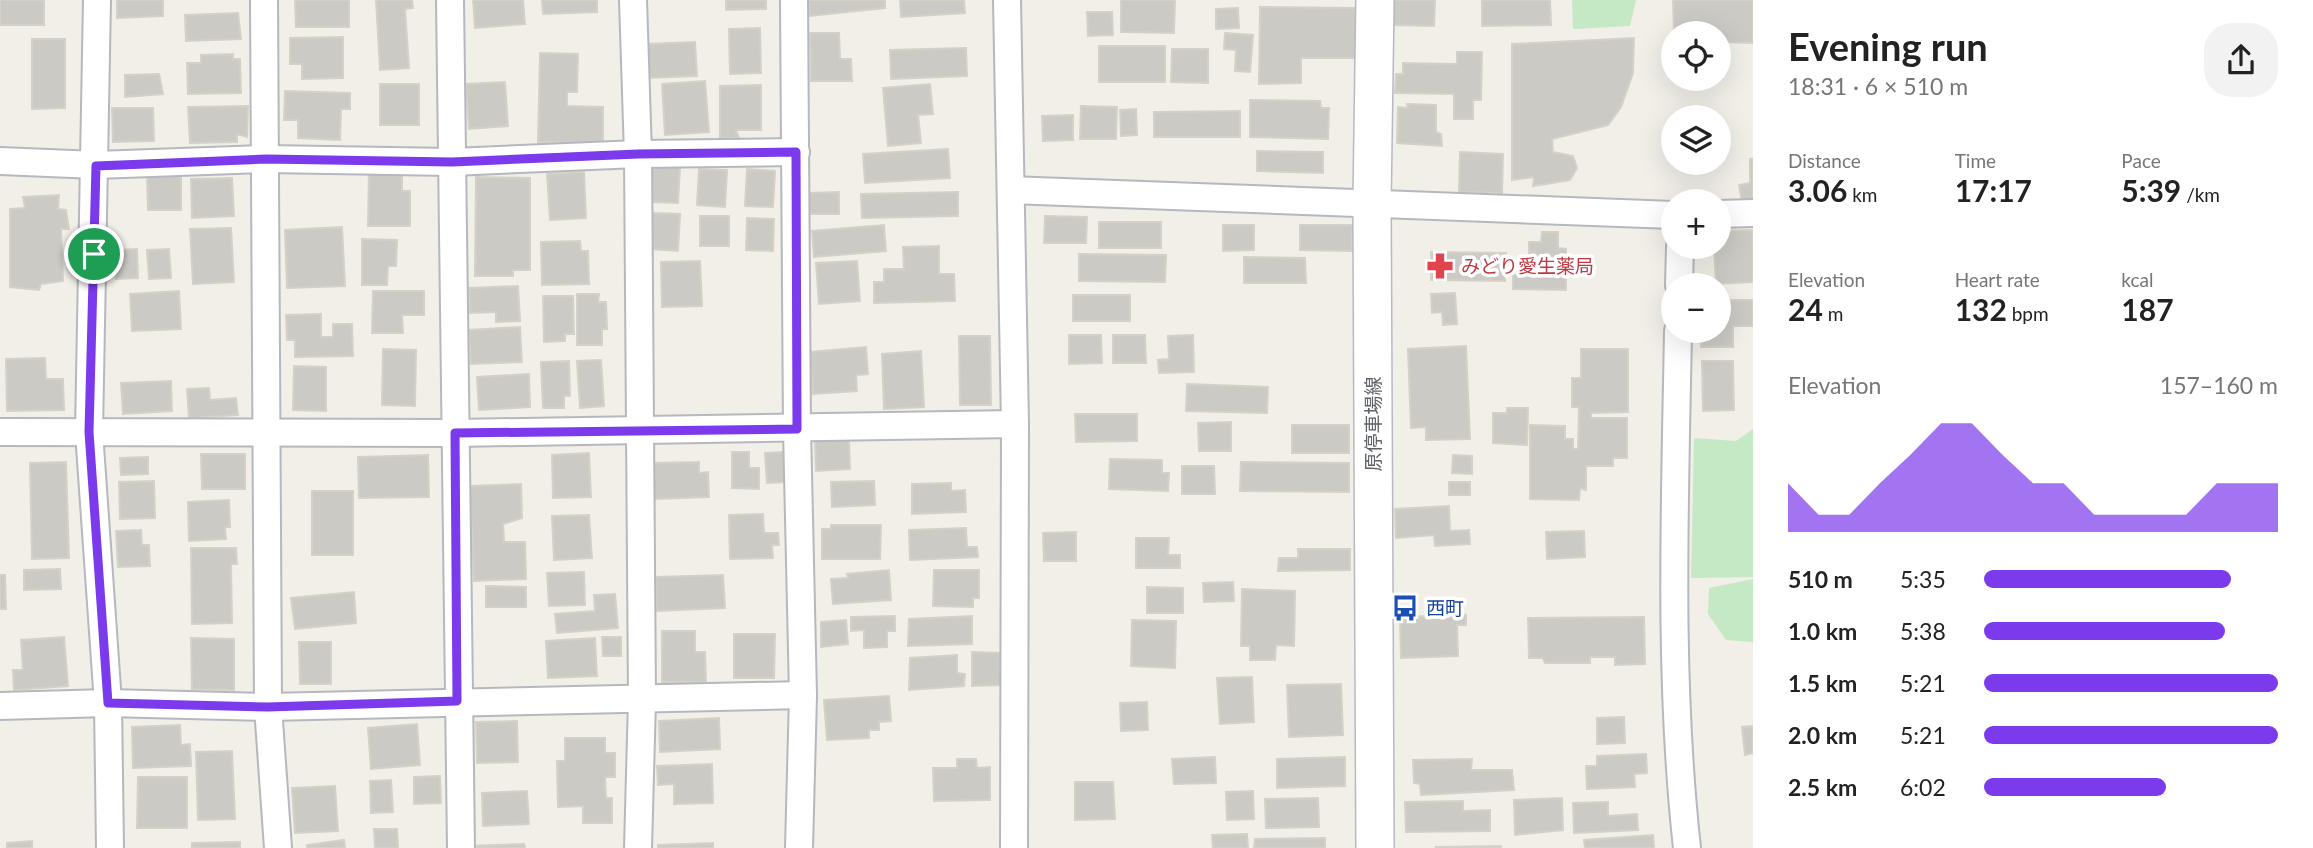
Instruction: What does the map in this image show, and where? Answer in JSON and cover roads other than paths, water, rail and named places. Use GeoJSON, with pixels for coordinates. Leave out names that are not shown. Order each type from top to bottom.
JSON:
{"type":"FeatureCollection","features":[{"type":"Feature","properties":{"kind":"main road","name":"原停車場線"},"geometry":{"type":"LineString","coordinates":[[1375,0],[1372,203],[1375,848]]}},
{"type":"Feature","properties":{"kind":"street"},"geometry":{"type":"LineString","coordinates":[[97,0],[89,432],[108,703],[110,848]]}},
{"type":"Feature","properties":{"kind":"street"},"geometry":{"type":"LineString","coordinates":[[264,0],[268,707],[278,848]]}},
{"type":"Feature","properties":{"kind":"street"},"geometry":{"type":"LineString","coordinates":[[450,0],[461,848]]}},
{"type":"Feature","properties":{"kind":"street"},"geometry":{"type":"LineString","coordinates":[[633,0],[638,154],[642,700],[638,848]]}},
{"type":"Feature","properties":{"kind":"street"},"geometry":{"type":"LineString","coordinates":[[794,0],[797,429],[803,695],[799,848]]}},
{"type":"Feature","properties":{"kind":"street"},"geometry":{"type":"LineString","coordinates":[[1007,0],[1015,425],[1014,848]]}},
{"type":"Feature","properties":{"kind":"street"},"geometry":{"type":"LineString","coordinates":[[0,161],[96,166],[266,159],[452,162],[638,154],[796,152]]}},
{"type":"Feature","properties":{"kind":"street"},"geometry":{"type":"LineString","coordinates":[[1011,190],[1661,215]]}},
{"type":"Feature","properties":{"kind":"street"},"geometry":{"type":"LineString","coordinates":[[1731,214],[1753,213]]}},
{"type":"Feature","properties":{"kind":"street"},"geometry":{"type":"LineString","coordinates":[[1678,343],[1674,581],[1678,756],[1687,848]]}},
{"type":"Feature","properties":{"kind":"street"},"geometry":{"type":"LineString","coordinates":[[0,432],[455,433],[1015,425]]}},
{"type":"Feature","properties":{"kind":"street"},"geometry":{"type":"LineString","coordinates":[[0,706],[108,703],[268,707],[803,695]]}},
{"type":"Feature","properties":{"kind":"place","name":"みどり愛生薬局"},"geometry":{"type":"Point","coordinates":[1440,266]}},
{"type":"Feature","properties":{"kind":"place","name":"西町"},"geometry":{"type":"Point","coordinates":[1405,608]}}]}
